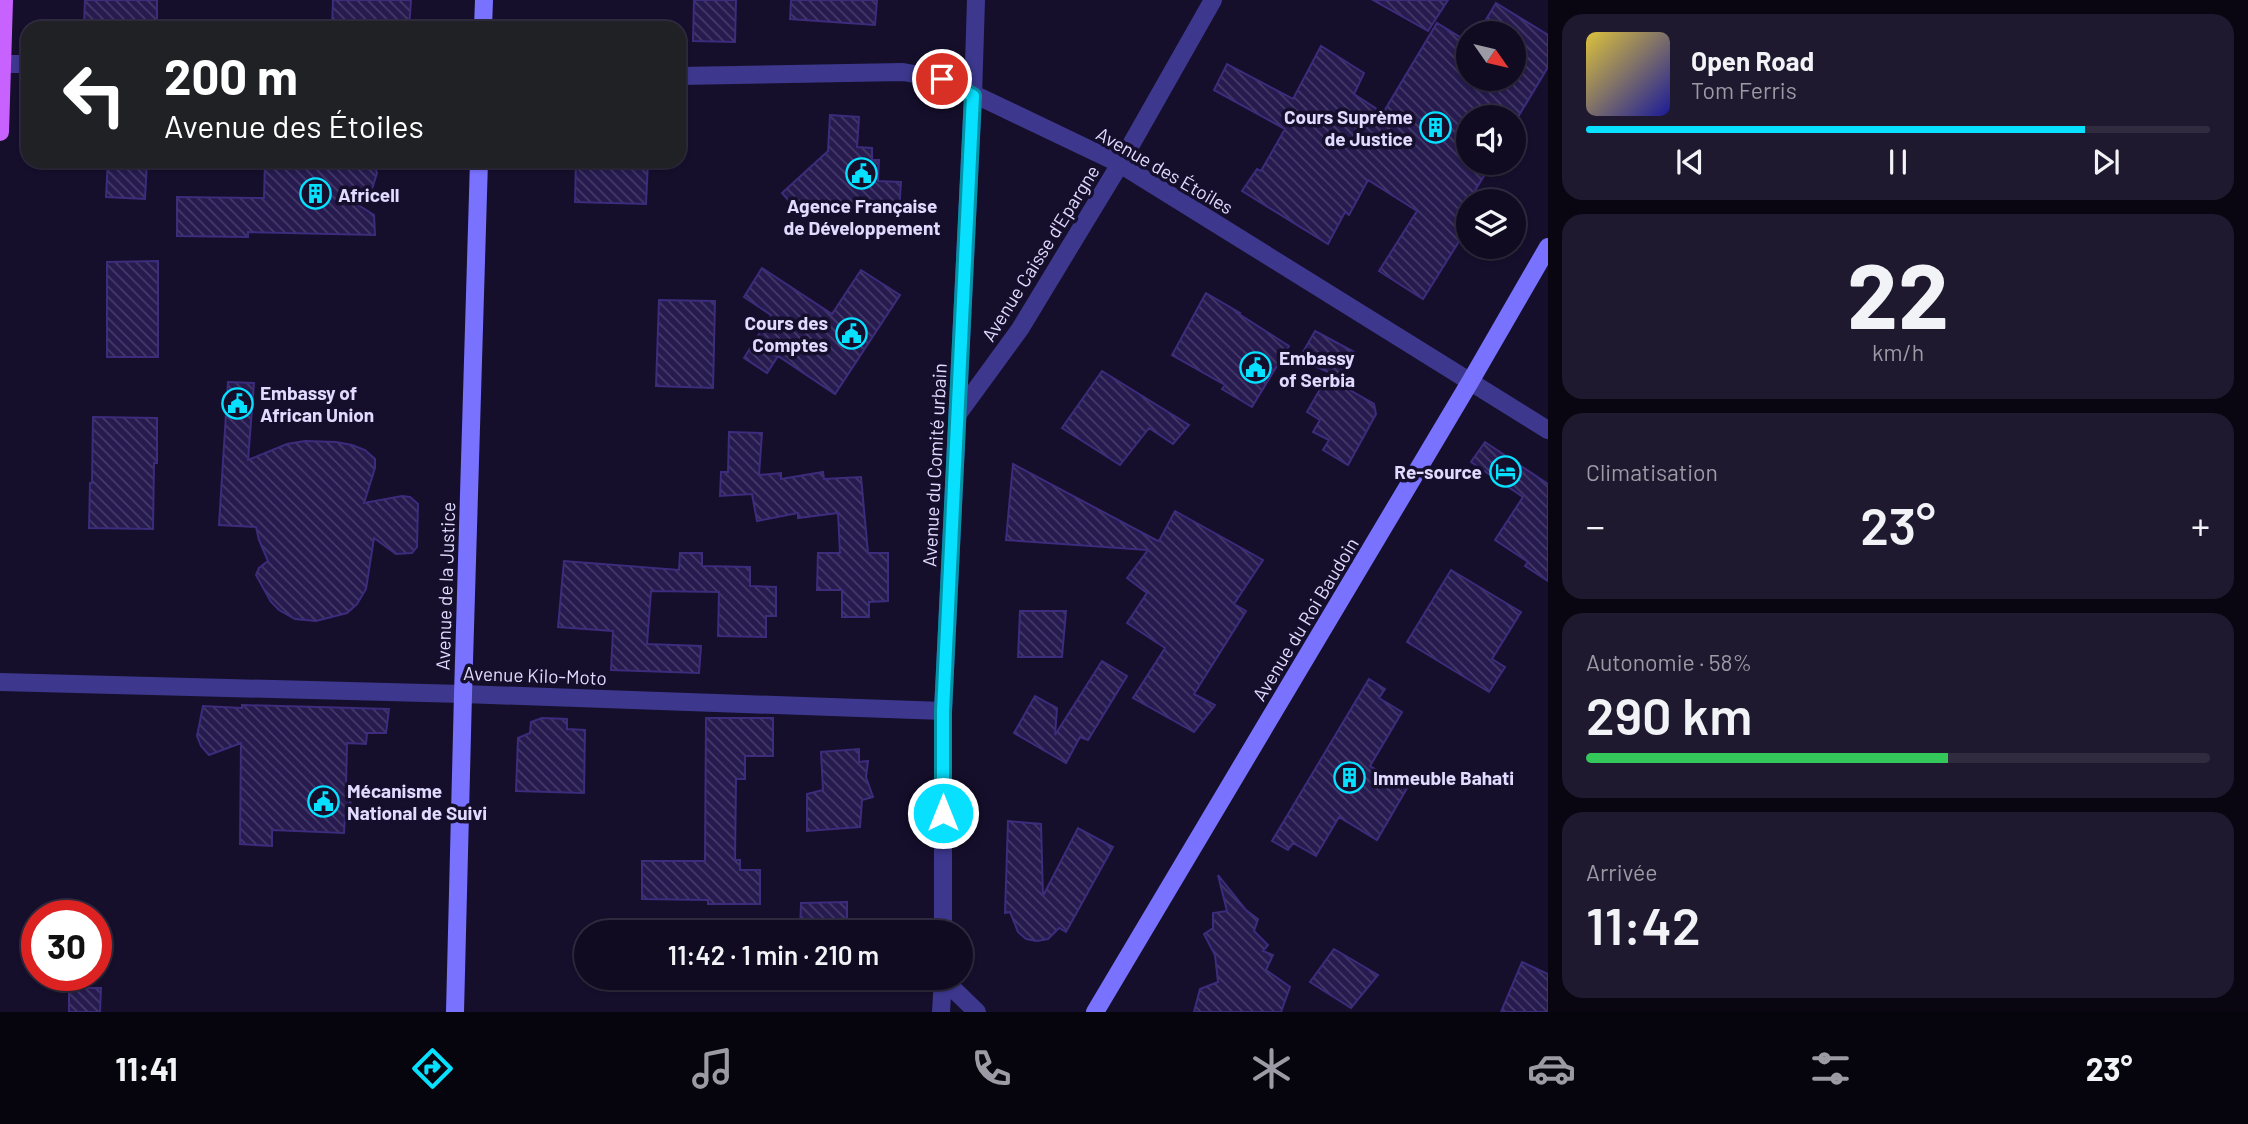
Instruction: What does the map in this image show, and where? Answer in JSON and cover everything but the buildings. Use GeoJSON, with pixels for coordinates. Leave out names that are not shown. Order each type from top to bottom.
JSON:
{"type":"FeatureCollection","features":[{"type":"Feature","properties":{"kind":"main road"},"geometry":{"type":"LineString","coordinates":[[0,132],[4,0]]}},
{"type":"Feature","properties":{"kind":"street"},"geometry":{"type":"LineString","coordinates":[[483,21],[484,0]]}},
{"type":"Feature","properties":{"kind":"street","name":"Avenue du Comité urbain"},"geometry":{"type":"LineString","coordinates":[[943,920],[943,711],[976,0]]}},
{"type":"Feature","properties":{"kind":"street","name":"Avenue Caisse d'Epargne"},"geometry":{"type":"LineString","coordinates":[[957,414],[1020,329],[1120,164],[1213,0]]}},
{"type":"Feature","properties":{"kind":"street"},"geometry":{"type":"LineString","coordinates":[[1,64],[21,64]]}},
{"type":"Feature","properties":{"kind":"street","name":"Avenue des Étoiles"},"geometry":{"type":"LineString","coordinates":[[686,76],[904,72],[942,79],[1120,164],[1548,430]]}},
{"type":"Feature","properties":{"kind":"street","name":"Avenue de la Justice"},"geometry":{"type":"LineString","coordinates":[[455,1012],[479,168]]}},
{"type":"Feature","properties":{"kind":"street","name":"Avenue du Roi Baudoin"},"geometry":{"type":"LineString","coordinates":[[1095,1012],[1548,247]]}},
{"type":"Feature","properties":{"kind":"street","name":"Avenue Kilo-Moto"},"geometry":{"type":"LineString","coordinates":[[0,682],[463,694],[943,711]]}},
{"type":"Feature","properties":{"kind":"street"},"geometry":{"type":"LineString","coordinates":[[942,1012],[943,990]]}},
{"type":"Feature","properties":{"kind":"street"},"geometry":{"type":"LineString","coordinates":[[954,990],[976,1012]]}},
{"type":"Feature","properties":{"kind":"place","name":"Cours Suprème de Justice"},"geometry":{"type":"Point","coordinates":[1436,127]}},
{"type":"Feature","properties":{"kind":"place","name":"Agence Française de Développement"},"geometry":{"type":"Point","coordinates":[862,174]}},
{"type":"Feature","properties":{"kind":"place","name":"Africell"},"geometry":{"type":"Point","coordinates":[315,194]}},
{"type":"Feature","properties":{"kind":"place","name":"Cours des Comptes"},"geometry":{"type":"Point","coordinates":[851,333]}},
{"type":"Feature","properties":{"kind":"place","name":"Embassy of Serbia"},"geometry":{"type":"Point","coordinates":[1256,368]}},
{"type":"Feature","properties":{"kind":"place","name":"Embassy of African Union"},"geometry":{"type":"Point","coordinates":[237,403]}},
{"type":"Feature","properties":{"kind":"place","name":"Re-source"},"geometry":{"type":"Point","coordinates":[1505,471]}},
{"type":"Feature","properties":{"kind":"place","name":"Immeuble Bahati"},"geometry":{"type":"Point","coordinates":[1350,777]}},
{"type":"Feature","properties":{"kind":"place","name":"Mécanisme National de Suivi"},"geometry":{"type":"Point","coordinates":[324,801]}},
{"type":"Feature","properties":{"kind":"route"},"geometry":{"type":"LineString","coordinates":[[942,79],[973,96],[943,711],[943,813]]}}]}
